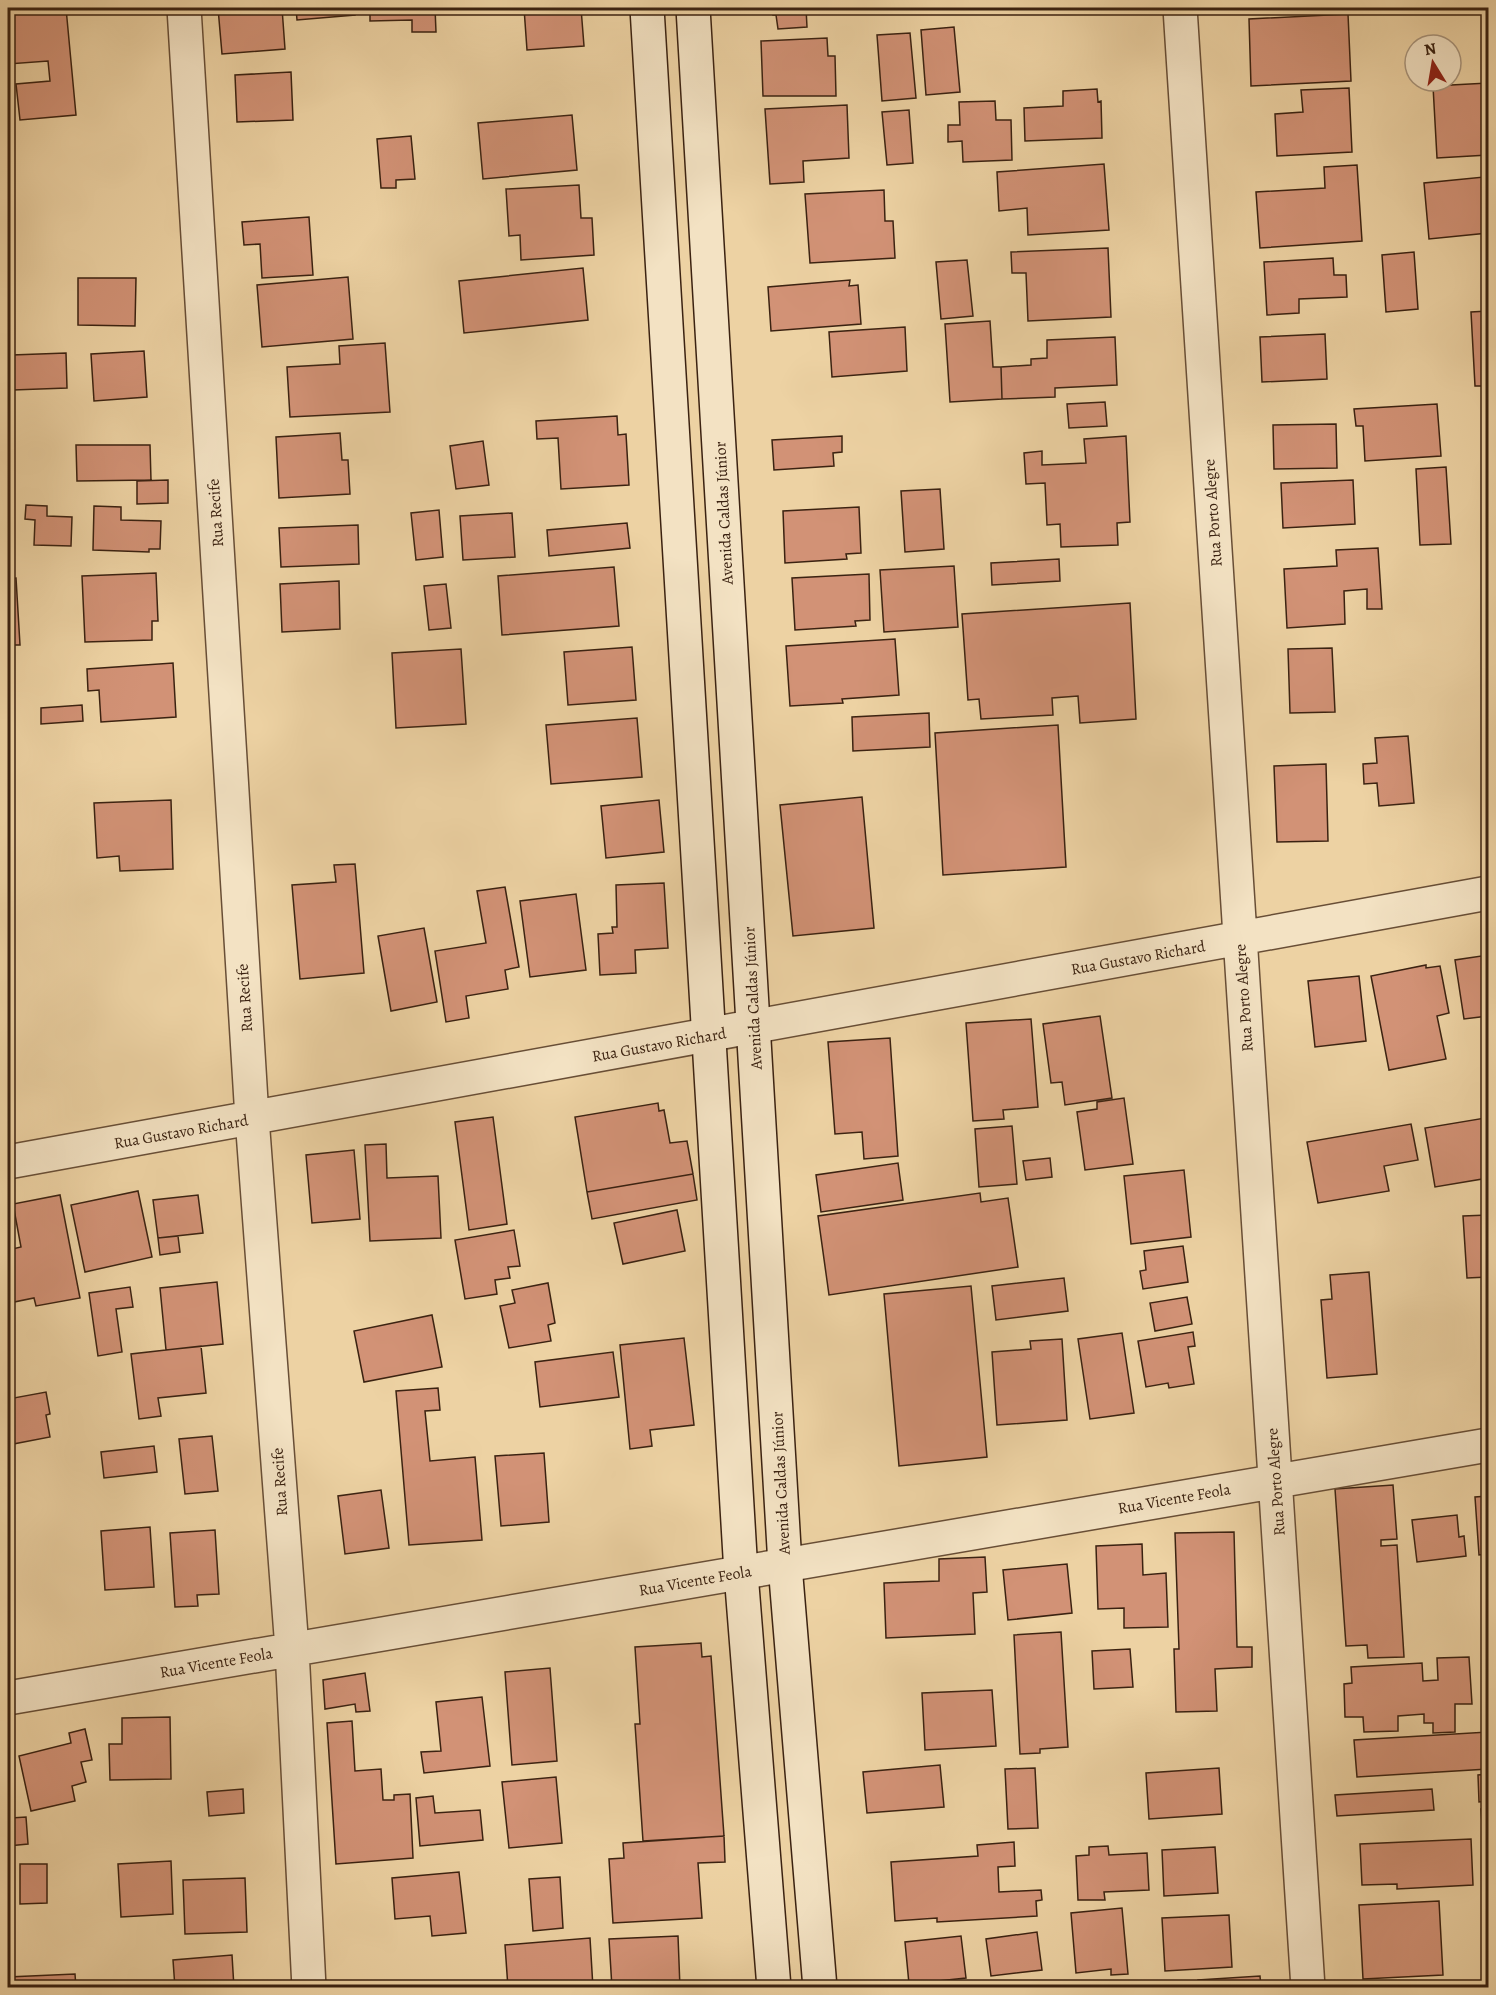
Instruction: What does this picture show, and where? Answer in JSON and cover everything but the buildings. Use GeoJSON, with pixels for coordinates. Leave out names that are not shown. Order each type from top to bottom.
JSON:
{"type":"FeatureCollection","features":[{"type":"Feature","properties":{"kind":"street","name":"Rua Recife"},"geometry":{"type":"LineString","coordinates":[[184,8],[252,1118],[292,1649],[309,1988]]}},
{"type":"Feature","properties":{"kind":"street"},"geometry":{"type":"LineString","coordinates":[[647,8],[741,1573],[774,1988]]}},
{"type":"Feature","properties":{"kind":"street","name":"Avenida Caldas Júnior"},"geometry":{"type":"LineString","coordinates":[[693,8],[785,1565],[820,1988]]}},
{"type":"Feature","properties":{"kind":"street","name":"Rua Porto Alegre"},"geometry":{"type":"LineString","coordinates":[[1180,8],[1308,1988]]}},
{"type":"Feature","properties":{"kind":"street","name":"Rua Gustavo Richard"},"geometry":{"type":"LineString","coordinates":[[8,1162],[1488,893]]}},
{"type":"Feature","properties":{"kind":"street","name":"Rua Vicente Feola"},"geometry":{"type":"LineString","coordinates":[[8,1698],[1488,1445]]}}]}
